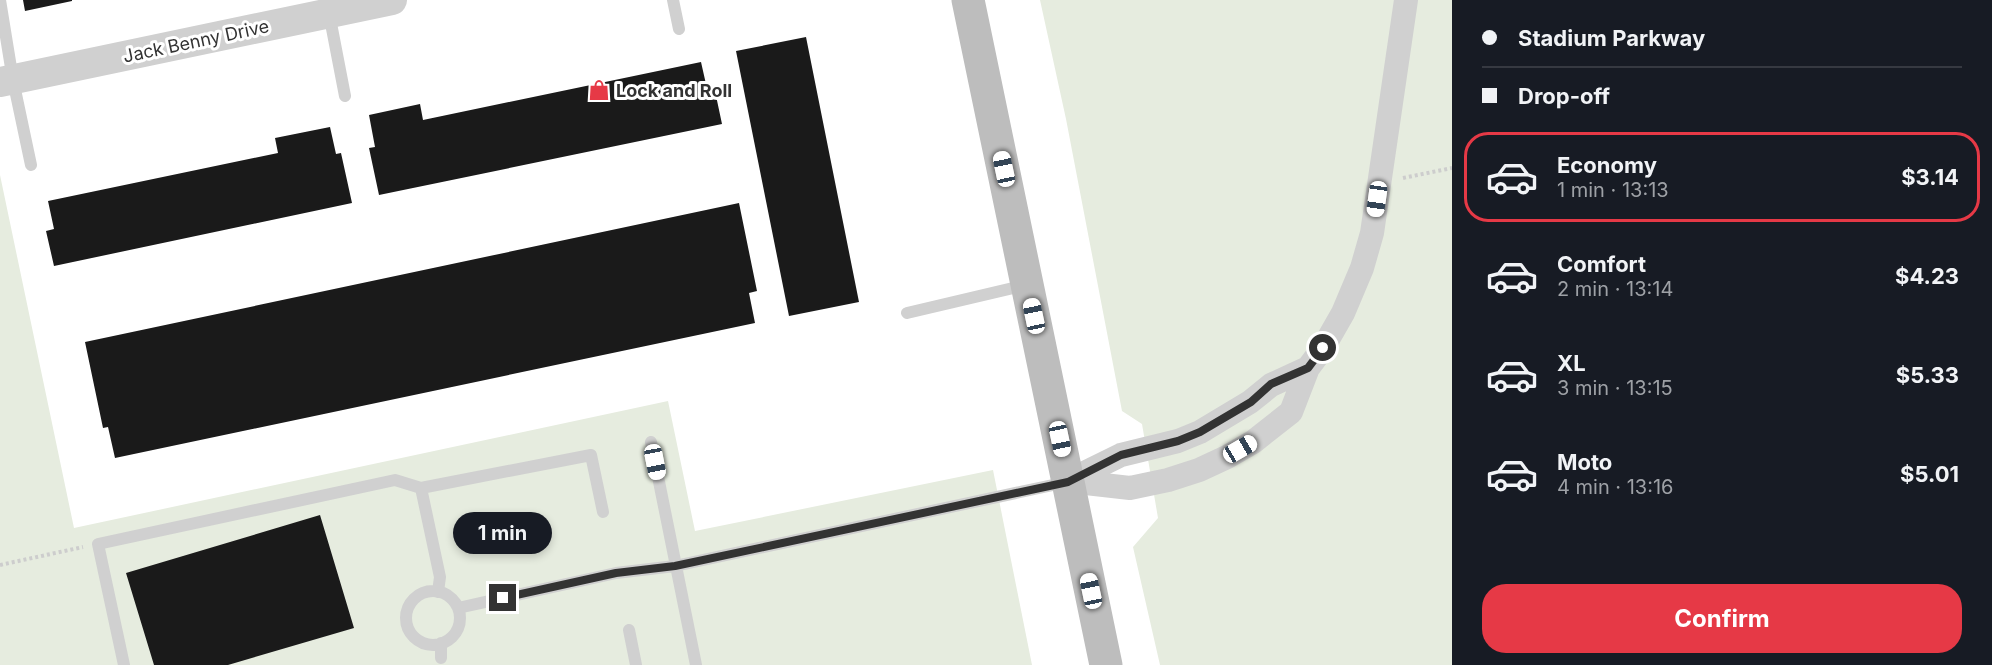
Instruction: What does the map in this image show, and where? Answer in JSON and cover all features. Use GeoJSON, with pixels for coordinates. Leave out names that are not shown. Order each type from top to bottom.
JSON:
{"type":"FeatureCollection","features":[{"type":"Feature","properties":{"kind":"main road"},"geometry":{"type":"LineString","coordinates":[[968,0],[1106,665]]}},
{"type":"Feature","properties":{"kind":"street","name":"Jack Benny Drive"},"geometry":{"type":"LineString","coordinates":[[6,81],[392,0]]}},
{"type":"Feature","properties":{"kind":"street"},"geometry":{"type":"LineString","coordinates":[[1068,482],[1130,488],[1168,480],[1199,470],[1253,442],[1290,412],[1308,368],[1323,348],[1343,313],[1358,279],[1372,233],[1406,0]]}},
{"type":"Feature","properties":{"kind":"street"},"geometry":{"type":"LineString","coordinates":[[1068,482],[1121,455],[1178,441],[1200,432],[1251,402],[1271,384],[1308,368]]}},
{"type":"Feature","properties":{"kind":"lane"},"geometry":{"type":"LineString","coordinates":[[0,0],[6,81],[31,165]]}},
{"type":"Feature","properties":{"kind":"lane"},"geometry":{"type":"LineString","coordinates":[[673,0],[679,29]]}},
{"type":"Feature","properties":{"kind":"lane"},"geometry":{"type":"LineString","coordinates":[[329,13],[345,96]]}},
{"type":"Feature","properties":{"kind":"lane"},"geometry":{"type":"LineString","coordinates":[[907,313],[1028,285]]}},
{"type":"Feature","properties":{"kind":"lane"},"geometry":{"type":"LineString","coordinates":[[651,442],[696,665]]}},
{"type":"Feature","properties":{"kind":"lane"},"geometry":{"type":"LineString","coordinates":[[124,665],[98,544],[395,480],[421,488],[591,455],[603,512]]}},
{"type":"Feature","properties":{"kind":"lane"},"geometry":{"type":"LineString","coordinates":[[458,608],[616,573],[675,566],[1068,482]]}},
{"type":"Feature","properties":{"kind":"lane"},"geometry":{"type":"LineString","coordinates":[[421,488],[440,577],[438,592]]}},
{"type":"Feature","properties":{"kind":"lane"},"geometry":{"type":"LineString","coordinates":[[424,592],[438,592],[450,597],[458,608],[460,622],[452,638],[441,643],[427,644],[413,635],[406,620],[407,611],[416,597],[424,592]]}},
{"type":"Feature","properties":{"kind":"lane"},"geometry":{"type":"LineString","coordinates":[[628,630],[636,665]]}},
{"type":"Feature","properties":{"kind":"lane"},"geometry":{"type":"LineString","coordinates":[[441,643],[441,658]]}},
{"type":"Feature","properties":{"kind":"path"},"geometry":{"type":"LineString","coordinates":[[1380,182],[1452,168]]}},
{"type":"Feature","properties":{"kind":"path"},"geometry":{"type":"LineString","coordinates":[[0,565],[98,544]]}},
{"type":"Feature","properties":{"kind":"shaded area"},"geometry":{"type":"Polygon","coordinates":[[[1040,0],[1452,0],[1452,665],[1160,665],[1133,547],[1158,518],[1142,424],[1122,411],[1066,119],[1040,0]]]}},
{"type":"Feature","properties":{"kind":"shaded area"},"geometry":{"type":"Polygon","coordinates":[[[0,175],[74,528],[668,401],[695,531],[993,470],[1032,665],[0,665],[0,175]]]}},
{"type":"Feature","properties":{"kind":"building"},"geometry":{"type":"Polygon","coordinates":[[[23,0],[72,0],[72,1],[25,11],[23,0]]]}},
{"type":"Feature","properties":{"kind":"building"},"geometry":{"type":"Polygon","coordinates":[[[806,37],[859,302],[789,316],[736,51],[806,37]]]}},
{"type":"Feature","properties":{"kind":"building"},"geometry":{"type":"Polygon","coordinates":[[[701,62],[708,93],[715,91],[722,124],[379,195],[369,148],[375,147],[369,115],[420,104],[423,120],[701,62]]]}},
{"type":"Feature","properties":{"kind":"building"},"geometry":{"type":"Polygon","coordinates":[[[330,127],[336,154],[341,153],[352,203],[54,266],[46,231],[54,229],[48,201],[278,153],[275,138],[330,127]]]}},
{"type":"Feature","properties":{"kind":"building"},"geometry":{"type":"Polygon","coordinates":[[[739,203],[757,291],[749,293],[755,323],[115,458],[108,427],[103,428],[85,342],[739,203]]]}},
{"type":"Feature","properties":{"kind":"building"},"geometry":{"type":"Polygon","coordinates":[[[320,515],[354,628],[228,665],[154,665],[126,573],[320,515]]]}},
{"type":"Feature","properties":{"kind":"place","name":"Lock and Roll"},"geometry":{"type":"Point","coordinates":[599,90]}},
{"type":"Feature","properties":{"kind":"route"},"geometry":{"type":"LineString","coordinates":[[503,598],[616,573],[675,566],[1068,482],[1121,455],[1178,441],[1200,432],[1251,402],[1271,384],[1308,368],[1323,348]]}}]}
